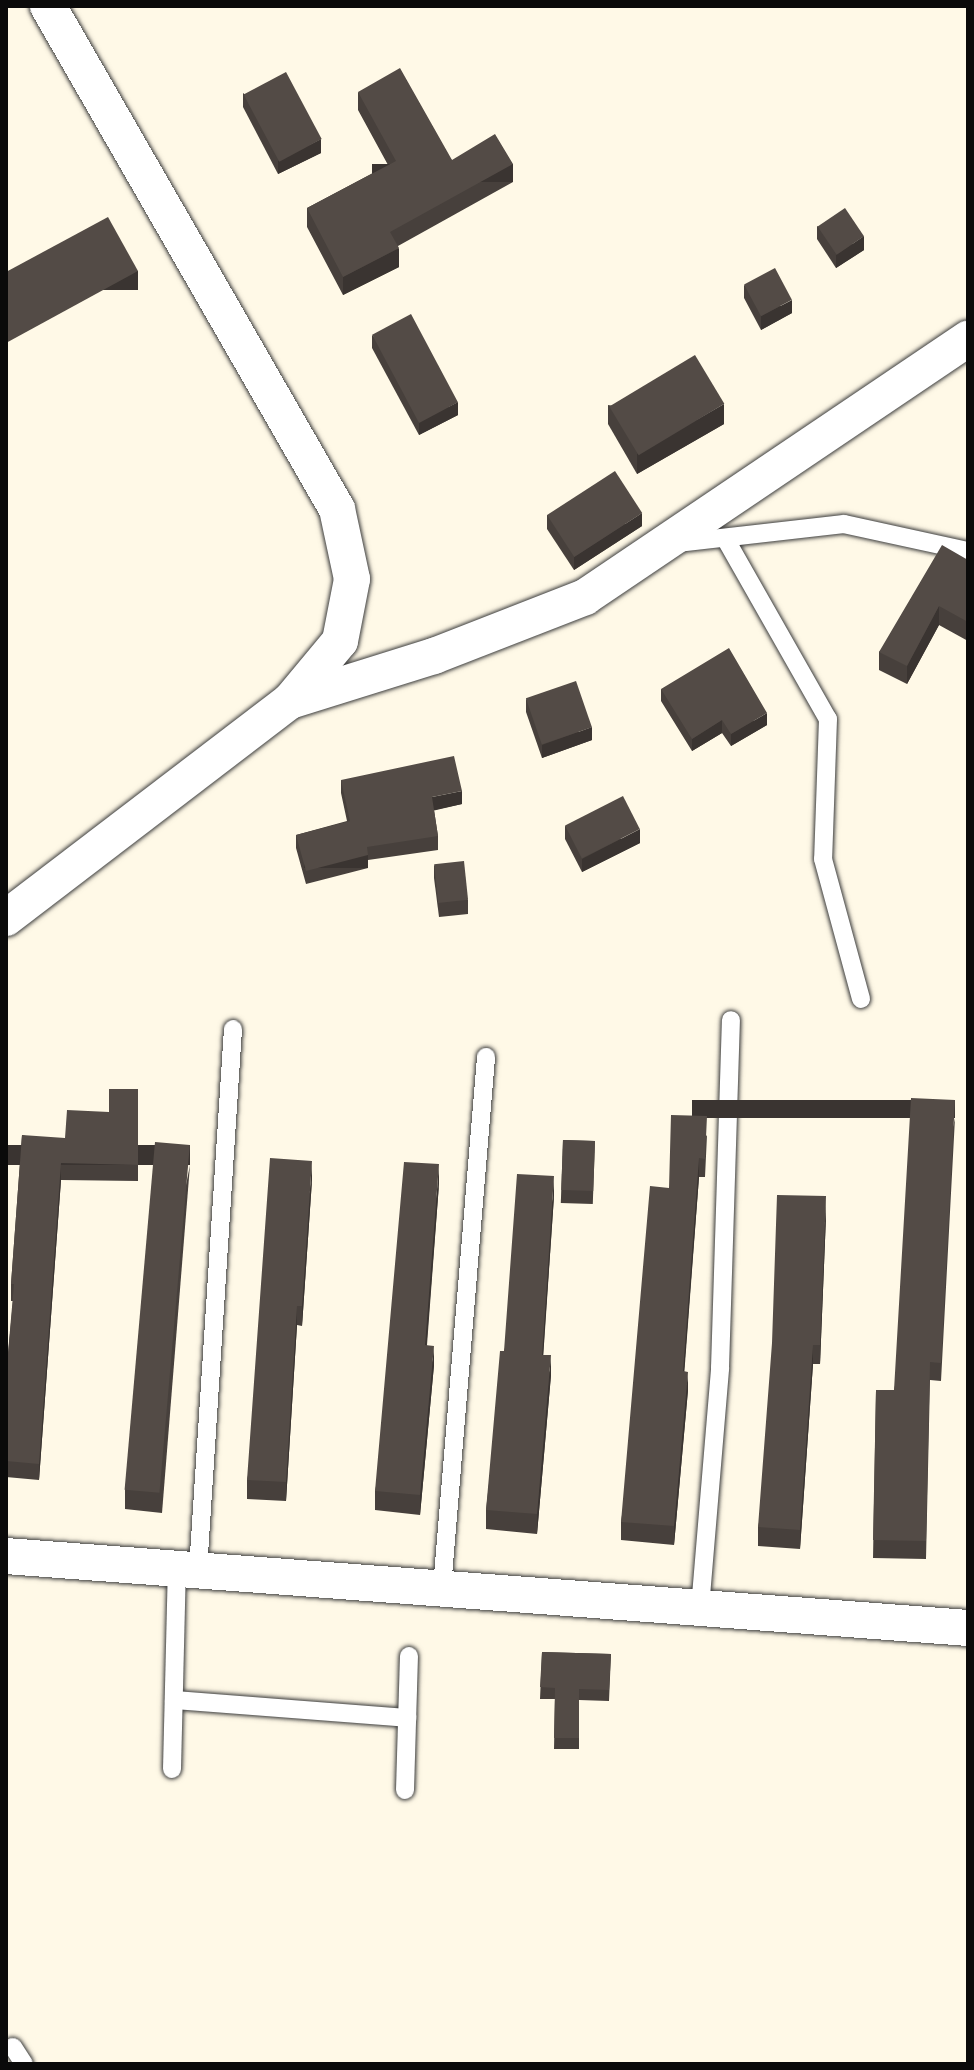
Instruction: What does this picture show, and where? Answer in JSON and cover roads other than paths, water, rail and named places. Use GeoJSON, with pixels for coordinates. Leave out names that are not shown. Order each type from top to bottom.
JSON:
{"type":"FeatureCollection","features":[{"type":"Feature","properties":{"kind":"street"},"geometry":{"type":"LineString","coordinates":[[6,918],[290,701],[340,641],[352,579],[337,509],[48,6]]}},
{"type":"Feature","properties":{"kind":"street"},"geometry":{"type":"LineString","coordinates":[[290,701],[434,656],[585,597],[968,339]]}},
{"type":"Feature","properties":{"kind":"street"},"geometry":{"type":"LineString","coordinates":[[6,1556],[968,1628]]}},
{"type":"Feature","properties":{"kind":"lane"},"geometry":{"type":"LineString","coordinates":[[662,545],[844,524],[968,551]]}},
{"type":"Feature","properties":{"kind":"lane"},"geometry":{"type":"LineString","coordinates":[[725,538],[828,719],[823,859],[861,999]]}},
{"type":"Feature","properties":{"kind":"lane"},"geometry":{"type":"LineString","coordinates":[[700,1608],[720,1368],[731,1020]]}},
{"type":"Feature","properties":{"kind":"lane"},"geometry":{"type":"LineString","coordinates":[[172,1769],[174,1700],[188,1569],[233,1029]]}},
{"type":"Feature","properties":{"kind":"lane"},"geometry":{"type":"LineString","coordinates":[[442,1588],[486,1057]]}},
{"type":"Feature","properties":{"kind":"lane"},"geometry":{"type":"LineString","coordinates":[[405,1790],[409,1656]]}},
{"type":"Feature","properties":{"kind":"lane"},"geometry":{"type":"LineString","coordinates":[[174,1700],[407,1718]]}},
{"type":"Feature","properties":{"kind":"lane"},"geometry":{"type":"LineString","coordinates":[[13,2047],[24,2064]]}}]}
